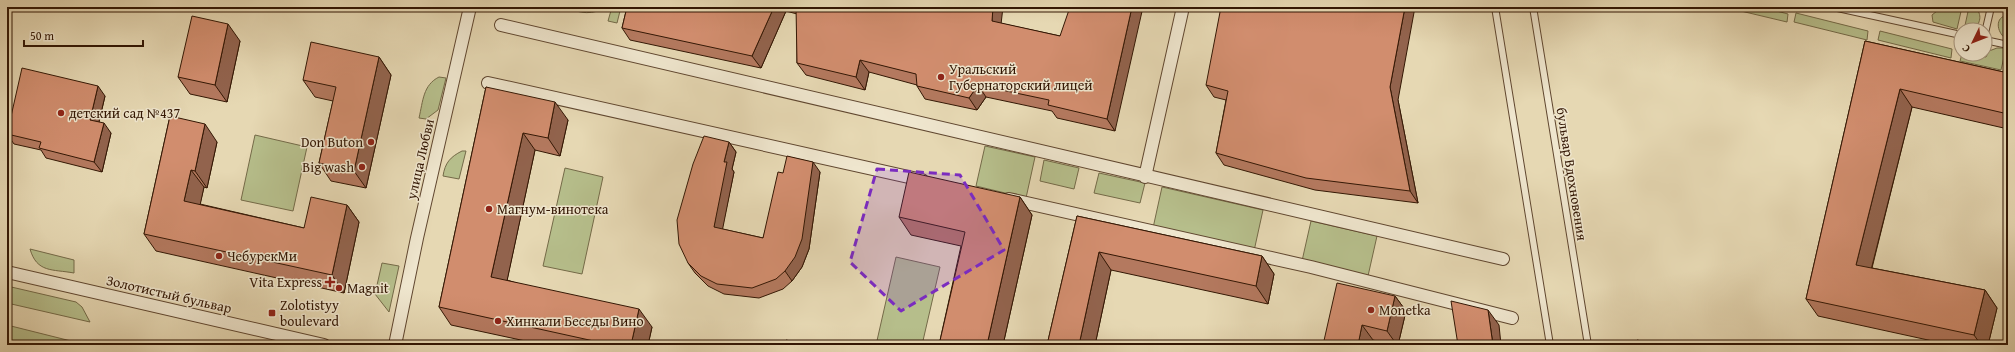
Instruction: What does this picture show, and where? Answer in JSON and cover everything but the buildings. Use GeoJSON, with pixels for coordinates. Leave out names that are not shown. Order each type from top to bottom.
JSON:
{"type":"FeatureCollection","features":[{"type":"Feature","properties":{"kind":"street","name":"улица Любви"},"geometry":{"type":"LineString","coordinates":[[395,345],[399,318],[470,7]]}},
{"type":"Feature","properties":{"kind":"street"},"geometry":{"type":"LineString","coordinates":[[1145,177],[1183,7]]}},
{"type":"Feature","properties":{"kind":"street"},"geometry":{"type":"LineString","coordinates":[[501,25],[1145,177],[1503,259]]}},
{"type":"Feature","properties":{"kind":"street"},"geometry":{"type":"LineString","coordinates":[[488,83],[930,182]]}},
{"type":"Feature","properties":{"kind":"street"},"geometry":{"type":"LineString","coordinates":[[1000,198],[1310,267],[1512,318]]}},
{"type":"Feature","properties":{"kind":"street","name":"Золотистый бульвар"},"geometry":{"type":"LineString","coordinates":[[7,272],[324,345]]}},
{"type":"Feature","properties":{"kind":"street","name":"улица Любви"},"geometry":{"type":"LineString","coordinates":[[388,345],[399,318]]}},
{"type":"Feature","properties":{"kind":"lane"},"geometry":{"type":"LineString","coordinates":[[1495,7],[1550,345]]}},
{"type":"Feature","properties":{"kind":"lane","name":"бульвар Вдохновения"},"geometry":{"type":"LineString","coordinates":[[1533,7],[1588,345]]}},
{"type":"Feature","properties":{"kind":"lane"},"geometry":{"type":"LineString","coordinates":[[1833,7],[1953,33]]}},
{"type":"Feature","properties":{"kind":"lane"},"geometry":{"type":"LineString","coordinates":[[1988,22],[1991,7]]}},
{"type":"Feature","properties":{"kind":"lane"},"geometry":{"type":"LineString","coordinates":[[2002,7],[2008,8]]}},
{"type":"Feature","properties":{"kind":"lane"},"geometry":{"type":"LineString","coordinates":[[1993,42],[2008,45]]}},
{"type":"Feature","properties":{"kind":"highlighted area"},"geometry":{"type":"Polygon","coordinates":[[[877,169],[960,175],[1004,250],[901,311],[850,262],[877,169]]]}},
{"type":"Feature","properties":{"kind":"green space"},"geometry":{"type":"Polygon","coordinates":[[[566,7],[607,7],[602,10],[586,13],[566,7]]]}},
{"type":"Feature","properties":{"kind":"green space"},"geometry":{"type":"Polygon","coordinates":[[[612,7],[621,7],[617,23],[608,21],[612,7]]]}},
{"type":"Feature","properties":{"kind":"green space"},"geometry":{"type":"Polygon","coordinates":[[[1724,7],[1761,7],[1788,14],[1787,22],[1724,7]]]}},
{"type":"Feature","properties":{"kind":"green space"},"geometry":{"type":"Polygon","coordinates":[[[1942,7],[1962,7],[1959,22],[1953,22],[1953,28],[1933,22],[1932,15],[1942,7]]]}},
{"type":"Feature","properties":{"kind":"green space"},"geometry":{"type":"Polygon","coordinates":[[[1969,7],[1975,7],[1980,16],[1979,22],[1966,22],[1969,7]]]}},
{"type":"Feature","properties":{"kind":"green space"},"geometry":{"type":"Polygon","coordinates":[[[1796,13],[1868,31],[1867,40],[1794,22],[1796,13]]]}},
{"type":"Feature","properties":{"kind":"green space"},"geometry":{"type":"Polygon","coordinates":[[[2008,15],[2005,38],[2000,32],[1998,25],[2000,19],[2008,15]]]}},
{"type":"Feature","properties":{"kind":"green space"},"geometry":{"type":"Polygon","coordinates":[[[1880,31],[1952,49],[1951,58],[1878,40],[1880,31]]]}},
{"type":"Feature","properties":{"kind":"green space"},"geometry":{"type":"Polygon","coordinates":[[[2006,48],[2001,70],[1965,62],[1993,62],[1993,50],[2006,48]]]}},
{"type":"Feature","properties":{"kind":"green space"},"geometry":{"type":"Polygon","coordinates":[[[439,77],[446,78],[438,110],[426,119],[419,118],[424,94],[430,84],[439,77]]]}},
{"type":"Feature","properties":{"kind":"green space"},"geometry":{"type":"Polygon","coordinates":[[[255,135],[307,147],[293,211],[241,200],[255,135]]]}},
{"type":"Feature","properties":{"kind":"green space"},"geometry":{"type":"Polygon","coordinates":[[[985,146],[1035,157],[1026,198],[976,186],[985,146]]]}},
{"type":"Feature","properties":{"kind":"green space"},"geometry":{"type":"Polygon","coordinates":[[[462,151],[466,151],[459,179],[443,176],[445,167],[449,161],[462,151]]]}},
{"type":"Feature","properties":{"kind":"green space"},"geometry":{"type":"Polygon","coordinates":[[[1044,160],[1079,168],[1074,189],[1040,181],[1044,160]]]}},
{"type":"Feature","properties":{"kind":"green space"},"geometry":{"type":"Polygon","coordinates":[[[565,168],[603,177],[582,274],[543,266],[565,168]]]}},
{"type":"Feature","properties":{"kind":"green space"},"geometry":{"type":"Polygon","coordinates":[[[1099,173],[1145,183],[1140,203],[1094,193],[1099,173]]]}},
{"type":"Feature","properties":{"kind":"green space"},"geometry":{"type":"Polygon","coordinates":[[[1162,187],[1263,210],[1254,251],[1153,228],[1162,187]]]}},
{"type":"Feature","properties":{"kind":"green space"},"geometry":{"type":"Polygon","coordinates":[[[1311,221],[1377,236],[1368,276],[1302,261],[1311,221]]]}},
{"type":"Feature","properties":{"kind":"green space"},"geometry":{"type":"Polygon","coordinates":[[[30,249],[74,260],[74,273],[52,270],[41,266],[33,257],[30,249]]]}},
{"type":"Feature","properties":{"kind":"green space"},"geometry":{"type":"Polygon","coordinates":[[[896,257],[940,267],[922,345],[876,345],[896,257]]]}},
{"type":"Feature","properties":{"kind":"green space"},"geometry":{"type":"Polygon","coordinates":[[[382,263],[399,266],[389,312],[375,294],[382,263]]]}},
{"type":"Feature","properties":{"kind":"green space"},"geometry":{"type":"Polygon","coordinates":[[[7,286],[76,302],[82,307],[90,322],[7,303],[7,286]]]}},
{"type":"Feature","properties":{"kind":"green space"},"geometry":{"type":"Polygon","coordinates":[[[7,325],[87,345],[8,345],[7,325]]]}},
{"type":"Feature","properties":{"kind":"place","name":"Уральский Губернаторский лицей"},"geometry":{"type":"Point","coordinates":[941,77]}},
{"type":"Feature","properties":{"kind":"place","name":"детский сад №437"},"geometry":{"type":"Point","coordinates":[61,113]}},
{"type":"Feature","properties":{"kind":"place","name":"Don Buton"},"geometry":{"type":"Point","coordinates":[371,142]}},
{"type":"Feature","properties":{"kind":"place","name":"Big wash"},"geometry":{"type":"Point","coordinates":[362,167]}},
{"type":"Feature","properties":{"kind":"place","name":"Магнум-винотека"},"geometry":{"type":"Point","coordinates":[489,209]}},
{"type":"Feature","properties":{"kind":"place","name":"ЧебурекМи"},"geometry":{"type":"Point","coordinates":[219,256]}},
{"type":"Feature","properties":{"kind":"place","name":"Vita Express"},"geometry":{"type":"Point","coordinates":[330,282]}},
{"type":"Feature","properties":{"kind":"place","name":"Magnit"},"geometry":{"type":"Point","coordinates":[339,288]}},
{"type":"Feature","properties":{"kind":"place","name":"Monetka"},"geometry":{"type":"Point","coordinates":[1371,310]}},
{"type":"Feature","properties":{"kind":"place","name":"Zolotistyy boulevard"},"geometry":{"type":"Point","coordinates":[272,313]}},
{"type":"Feature","properties":{"kind":"place","name":"Хинкали Беседы Вино"},"geometry":{"type":"Point","coordinates":[498,321]}}]}
